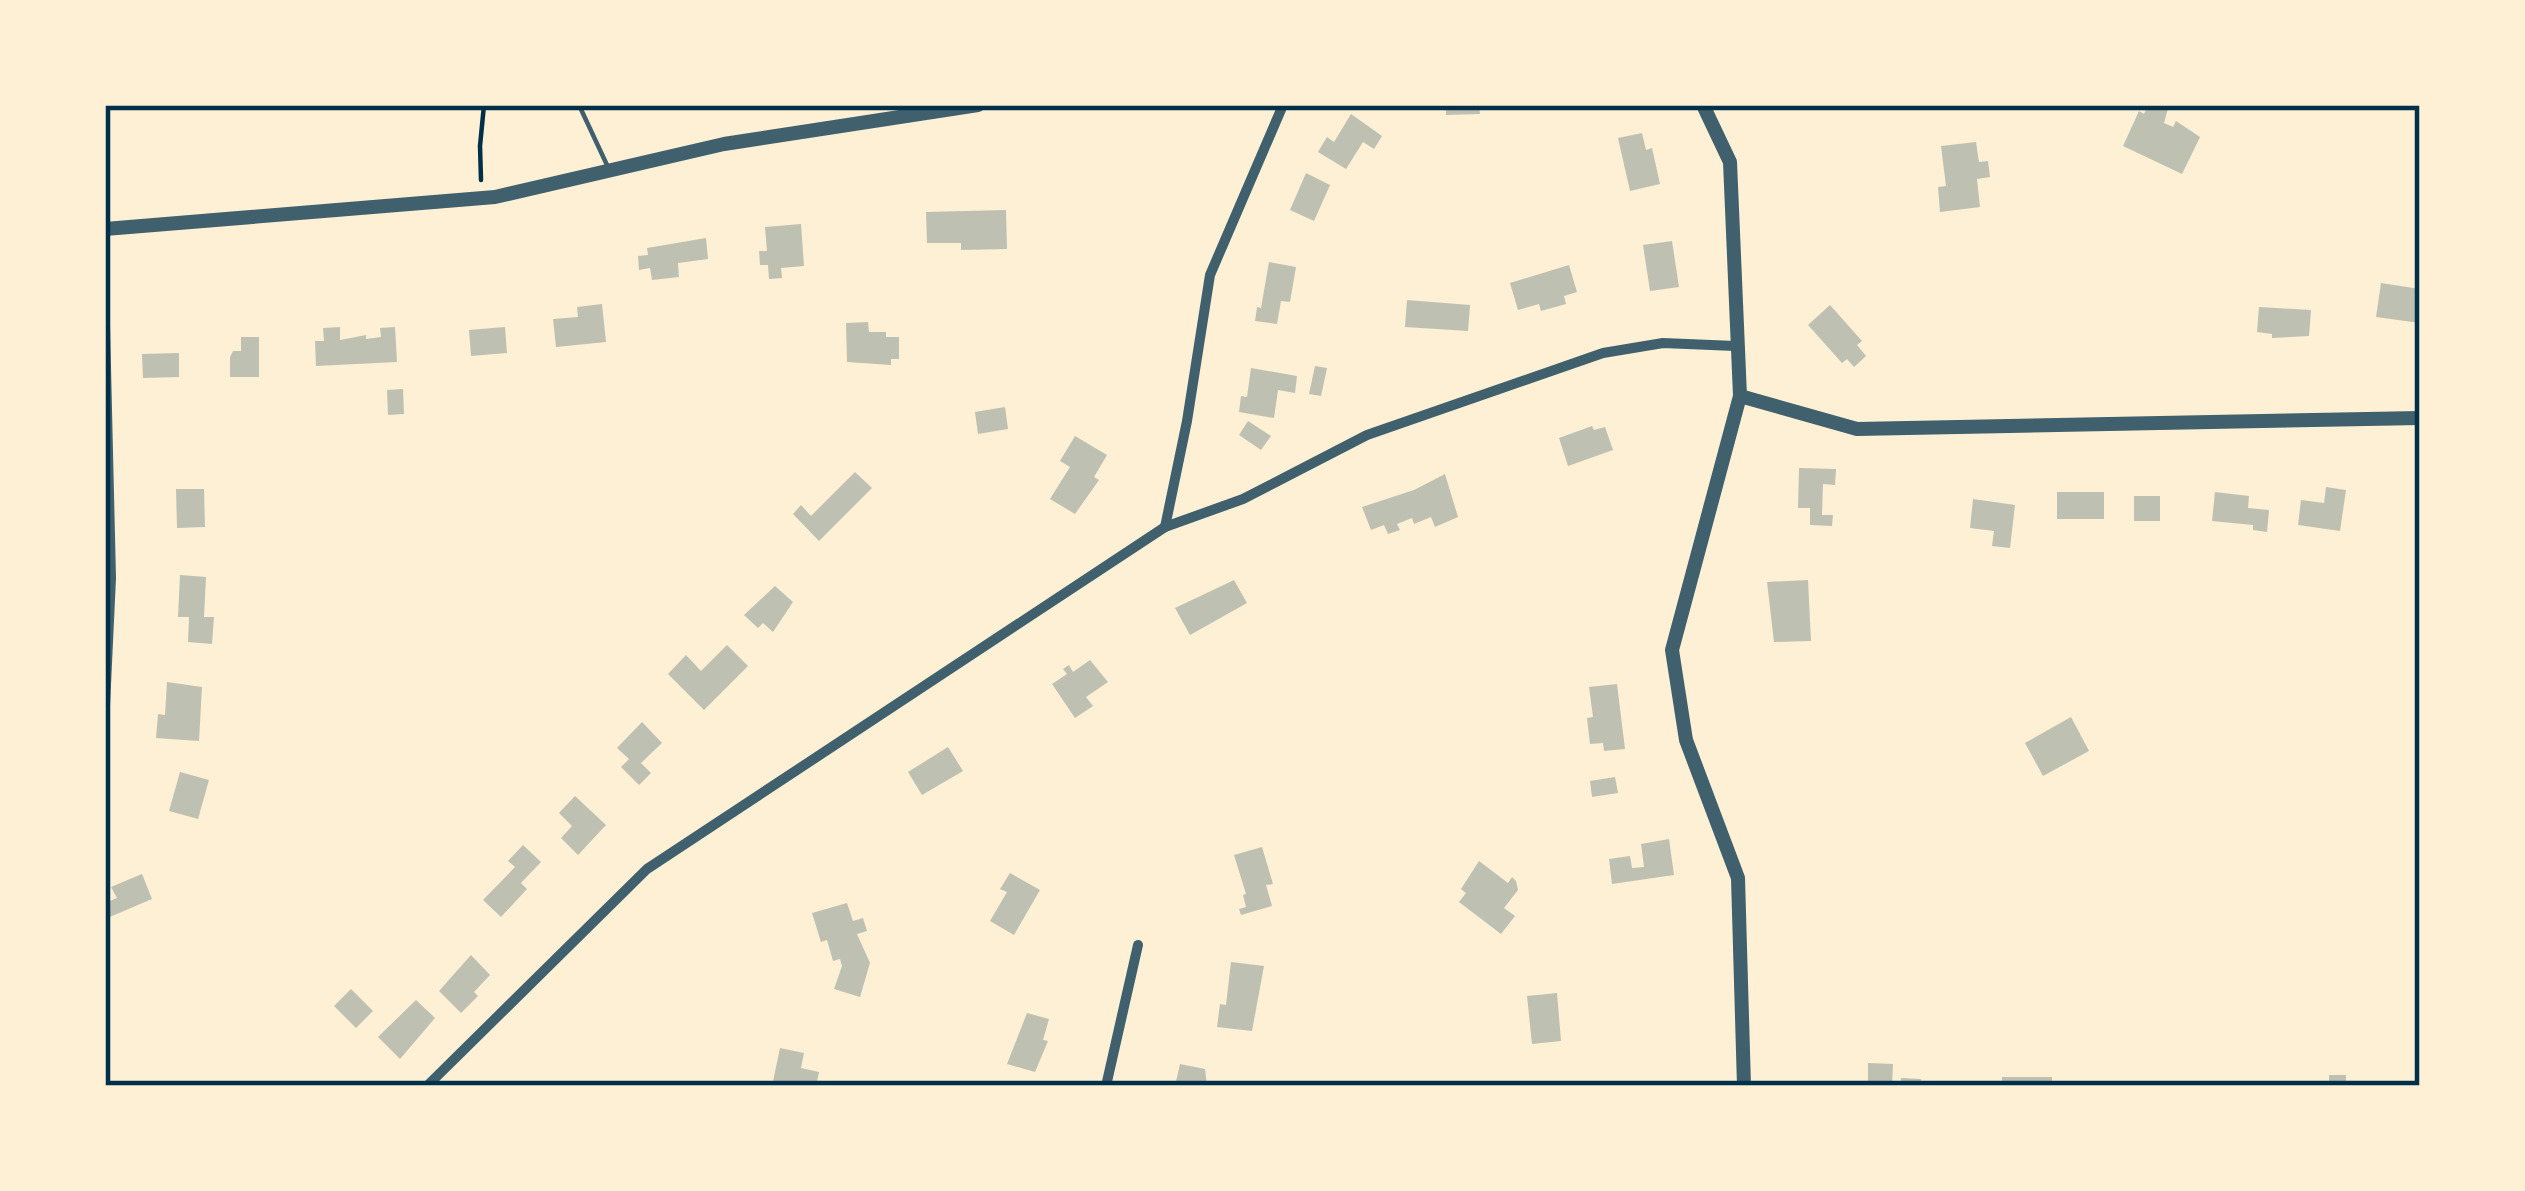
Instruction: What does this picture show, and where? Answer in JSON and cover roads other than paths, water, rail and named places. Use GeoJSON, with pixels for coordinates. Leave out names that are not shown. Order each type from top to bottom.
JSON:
{"type":"FeatureCollection","features":[{"type":"Feature","properties":{"kind":"street"},"geometry":{"type":"LineString","coordinates":[[105,229],[482,198],[724,144],[976,105]]}},
{"type":"Feature","properties":{"kind":"street"},"geometry":{"type":"LineString","coordinates":[[1165,527],[1210,275],[1283,105]]}},
{"type":"Feature","properties":{"kind":"street"},"geometry":{"type":"LineString","coordinates":[[1703,105],[1730,162],[1735,346],[1741,396],[1672,650],[1686,740],[1738,878],[1744,1086]]}},
{"type":"Feature","properties":{"kind":"street"},"geometry":{"type":"LineString","coordinates":[[105,325],[111,578],[105,706]]}},
{"type":"Feature","properties":{"kind":"street"},"geometry":{"type":"LineString","coordinates":[[427,1086],[647,869],[1165,527],[1243,499],[1367,435],[1603,353],[1664,343],[1735,346]]}},
{"type":"Feature","properties":{"kind":"street"},"geometry":{"type":"LineString","coordinates":[[1741,396],[1857,429],[2420,418]]}},
{"type":"Feature","properties":{"kind":"street"},"geometry":{"type":"LineString","coordinates":[[1106,1086],[1138,945]]}},
{"type":"Feature","properties":{"kind":"lane"},"geometry":{"type":"LineString","coordinates":[[579,105],[610,170]]}}]}
